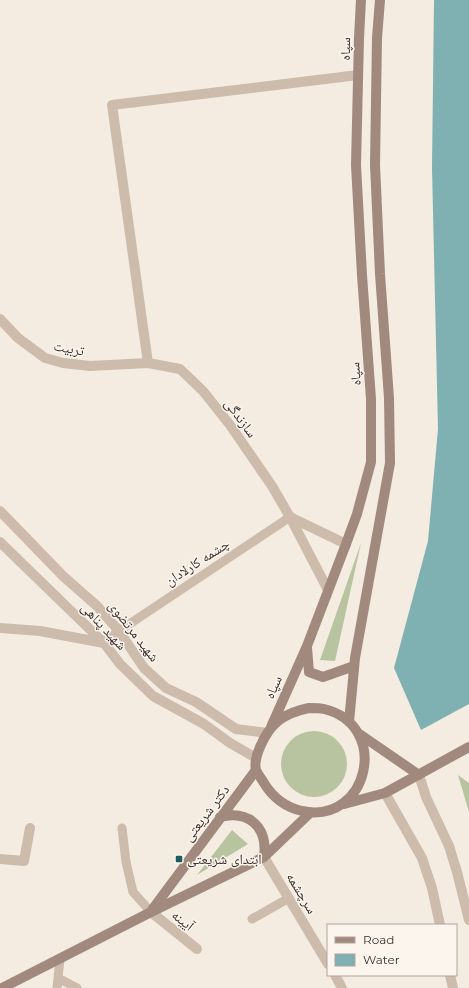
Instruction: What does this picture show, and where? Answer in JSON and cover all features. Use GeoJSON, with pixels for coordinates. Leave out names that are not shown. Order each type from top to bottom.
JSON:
{"type":"FeatureCollection","features":[{"type":"Feature","properties":{"kind":"main road","name":"سپاه"},"geometry":{"type":"LineString","coordinates":[[269,730],[307,646],[346,544],[357,514],[371,462],[370,399],[356,165],[361,0]]}},
{"type":"Feature","properties":{"kind":"main road"},"geometry":{"type":"LineString","coordinates":[[349,722],[354,666],[390,463],[389,398],[380,274],[375,165],[377,38],[380,0]]}},
{"type":"Feature","properties":{"kind":"main road"},"geometry":{"type":"LineString","coordinates":[[307,646],[309,672],[323,677],[354,666]]}},
{"type":"Feature","properties":{"kind":"main road"},"geometry":{"type":"LineString","coordinates":[[342,804],[352,795],[359,784],[364,771],[365,758],[363,745],[357,732],[349,722],[337,714],[324,709],[309,708],[295,710],[282,717],[269,730],[256,758],[256,770],[266,787],[277,800],[292,809],[310,813],[326,811],[342,804],[385,793],[469,747]]}},
{"type":"Feature","properties":{"kind":"main road"},"geometry":{"type":"LineString","coordinates":[[357,732],[419,775]]}},
{"type":"Feature","properties":{"kind":"main road","name":"دکتر شریعتی"},"geometry":{"type":"LineString","coordinates":[[151,912],[256,770]]}},
{"type":"Feature","properties":{"kind":"main road","name":"دکتر شریعتی"},"geometry":{"type":"LineString","coordinates":[[2,988],[151,912],[264,857],[310,813]]}},
{"type":"Feature","properties":{"kind":"main road"},"geometry":{"type":"LineString","coordinates":[[220,817],[230,814],[241,815],[258,827],[264,836],[266,846],[264,857]]}},
{"type":"Feature","properties":{"kind":"street"},"geometry":{"type":"LineString","coordinates":[[148,363],[112,105],[358,74]]}},
{"type":"Feature","properties":{"kind":"street","name":"تربیت"},"geometry":{"type":"LineString","coordinates":[[0,319],[18,338],[45,358],[63,363],[90,366],[148,363]]}},
{"type":"Feature","properties":{"kind":"street","name":"سازندگی"},"geometry":{"type":"LineString","coordinates":[[148,363],[180,369],[203,391],[230,425],[272,486],[328,590]]}},
{"type":"Feature","properties":{"kind":"street","name":"شهيد مرتضوی"},"geometry":{"type":"LineString","coordinates":[[0,511],[63,576],[97,606],[119,630],[144,668],[166,688],[196,702],[236,729],[269,730]]}},
{"type":"Feature","properties":{"kind":"street"},"geometry":{"type":"LineString","coordinates":[[290,517],[346,544]]}},
{"type":"Feature","properties":{"kind":"street","name":"شهید پناهی"},"geometry":{"type":"LineString","coordinates":[[0,542],[104,643],[120,664],[153,696],[204,724],[230,744],[256,758]]}},
{"type":"Feature","properties":{"kind":"street"},"geometry":{"type":"LineString","coordinates":[[0,628],[40,631],[104,643],[119,630]]}},
{"type":"Feature","properties":{"kind":"street"},"geometry":{"type":"LineString","coordinates":[[230,744],[238,739],[240,730]]}},
{"type":"Feature","properties":{"kind":"street"},"geometry":{"type":"LineString","coordinates":[[419,775],[426,797],[449,846],[469,920]]}},
{"type":"Feature","properties":{"kind":"street"},"geometry":{"type":"LineString","coordinates":[[385,793],[422,858],[432,888],[440,924]]}},
{"type":"Feature","properties":{"kind":"street"},"geometry":{"type":"LineString","coordinates":[[0,859],[24,860],[30,828]]}},
{"type":"Feature","properties":{"kind":"street","name":"سرچشمه"},"geometry":{"type":"LineString","coordinates":[[264,857],[327,962]]}},
{"type":"Feature","properties":{"kind":"street","name":"آیینه"},"geometry":{"type":"LineString","coordinates":[[151,912],[196,949]]}},
{"type":"Feature","properties":{"kind":"street"},"geometry":{"type":"LineString","coordinates":[[336,976],[342,988]]}},
{"type":"Feature","properties":{"kind":"street"},"geometry":{"type":"LineString","coordinates":[[450,976],[453,988]]}},
{"type":"Feature","properties":{"kind":"lane","name":"چشمه کارلادان"},"geometry":{"type":"LineString","coordinates":[[119,630],[290,517]]}},
{"type":"Feature","properties":{"kind":"lane"},"geometry":{"type":"LineString","coordinates":[[122,828],[126,862],[133,892],[151,912]]}},
{"type":"Feature","properties":{"kind":"lane"},"geometry":{"type":"LineString","coordinates":[[252,919],[289,898]]}},
{"type":"Feature","properties":{"kind":"lane"},"geometry":{"type":"LineString","coordinates":[[57,988],[60,959]]}},
{"type":"Feature","properties":{"kind":"lane"},"geometry":{"type":"LineString","coordinates":[[58,978],[77,988]]}},
{"type":"Feature","properties":{"kind":"green space"},"geometry":{"type":"Polygon","coordinates":[[[361,543],[335,661],[320,660],[361,543]]]}},
{"type":"Feature","properties":{"kind":"green space"},"geometry":{"type":"Polygon","coordinates":[[[314,731],[327,734],[337,741],[344,751],[347,764],[344,777],[337,787],[327,794],[314,797],[301,794],[291,787],[284,777],[281,764],[284,751],[291,741],[301,734],[314,731]]]}},
{"type":"Feature","properties":{"kind":"green space"},"geometry":{"type":"Polygon","coordinates":[[[458,775],[469,783],[469,812],[458,775]]]}},
{"type":"Feature","properties":{"kind":"green space"},"geometry":{"type":"Polygon","coordinates":[[[232,830],[248,844],[197,875],[232,830]]]}},
{"type":"Feature","properties":{"kind":"water"},"geometry":{"type":"Polygon","coordinates":[[[434,0],[469,0],[469,704],[421,730],[394,668],[428,541],[438,429],[432,168],[434,0]]]}},
{"type":"Feature","properties":{"kind":"place","name":"ابتدای شریعتی"},"geometry":{"type":"Point","coordinates":[179,859]}}]}
